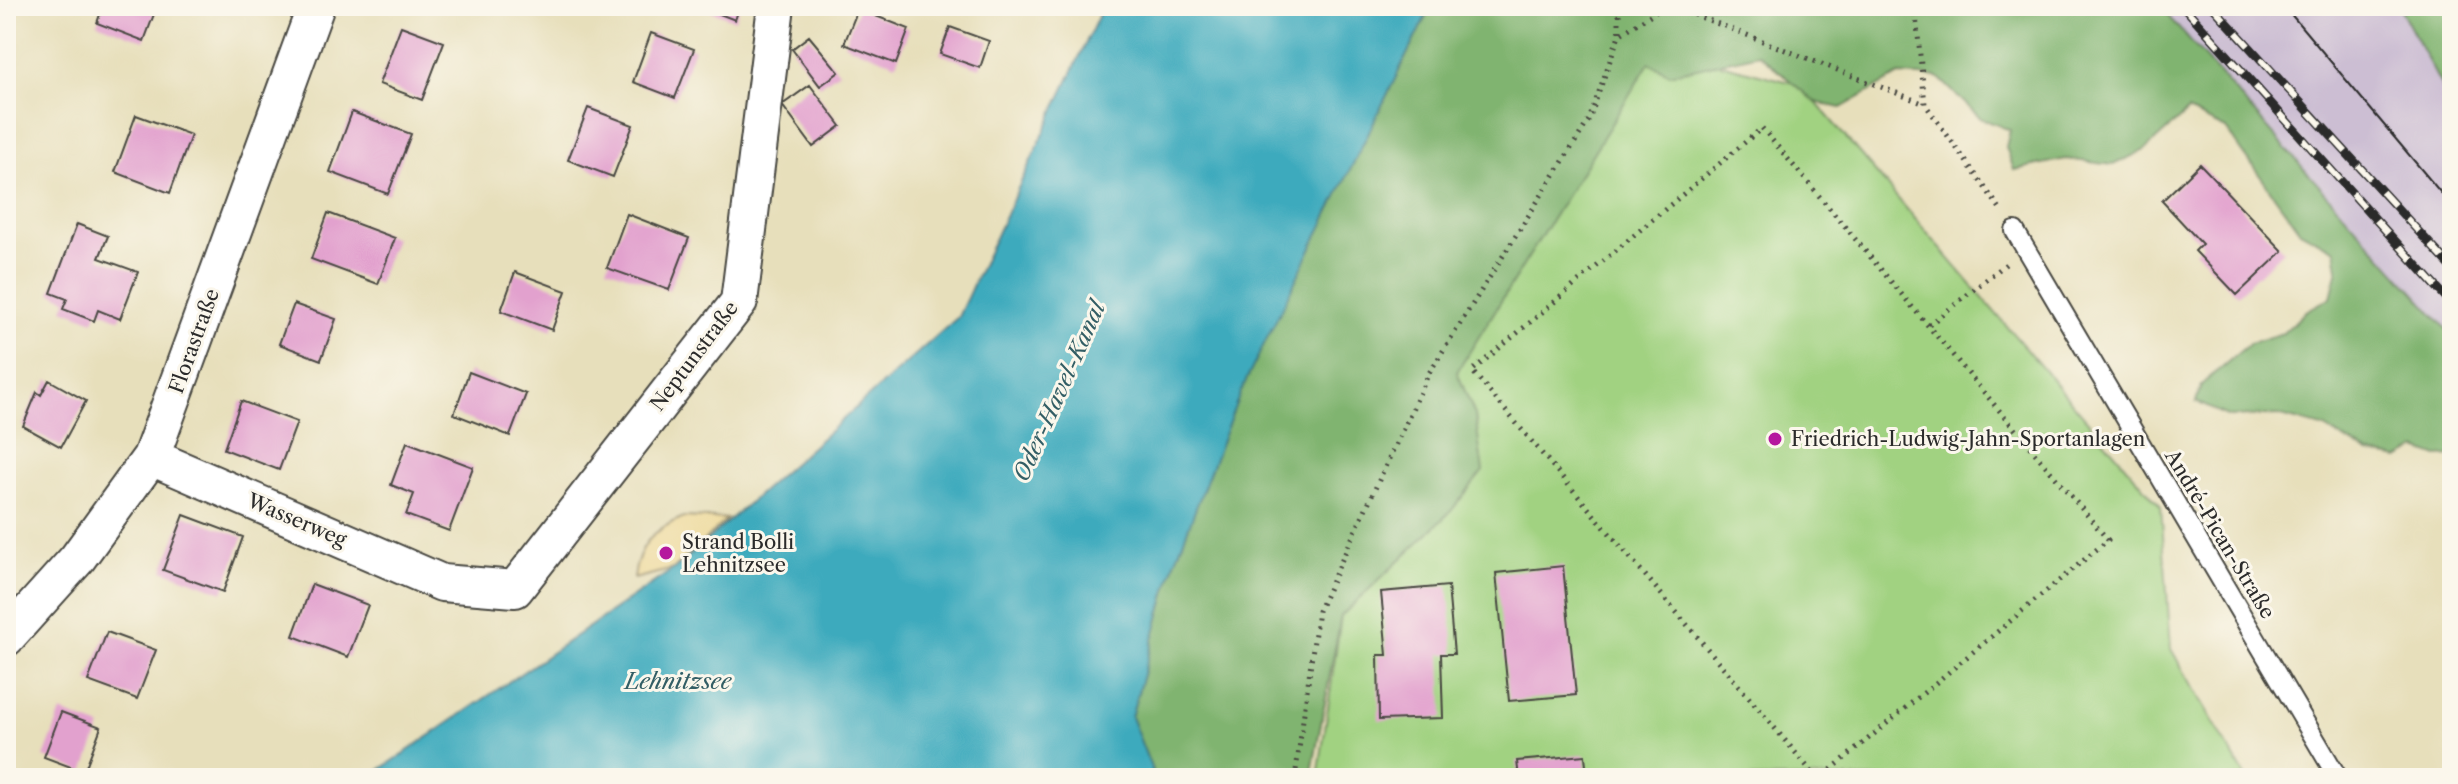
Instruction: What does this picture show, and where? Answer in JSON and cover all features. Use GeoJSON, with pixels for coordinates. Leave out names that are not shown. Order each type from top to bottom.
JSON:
{"type":"FeatureCollection","features":[{"type":"Feature","properties":{"kind":"street","name":"Florastraße"},"geometry":{"type":"LineString","coordinates":[[6,638],[77,559],[151,457],[316,6]]}},
{"type":"Feature","properties":{"kind":"street","name":"Neptunstraße"},"geometry":{"type":"LineString","coordinates":[[442,583],[515,589],[739,302],[776,6]]}},
{"type":"Feature","properties":{"kind":"street","name":"Wasserweg"},"geometry":{"type":"LineString","coordinates":[[151,457],[442,583]]}},
{"type":"Feature","properties":{"kind":"lane","name":"André-Pican-Straße"},"geometry":{"type":"LineString","coordinates":[[2015,231],[2338,778]]}},
{"type":"Feature","properties":{"kind":"path"},"geometry":{"type":"LineString","coordinates":[[1295,778],[1318,611],[1429,373],[1589,120],[1619,35],[1619,6]]}},
{"type":"Feature","properties":{"kind":"path"},"geometry":{"type":"LineString","coordinates":[[1619,35],[1664,6]]}},
{"type":"Feature","properties":{"kind":"path"},"geometry":{"type":"LineString","coordinates":[[1672,6],[1925,104]]}},
{"type":"Feature","properties":{"kind":"path"},"geometry":{"type":"LineString","coordinates":[[1915,6],[1925,104],[2015,231]]}},
{"type":"Feature","properties":{"kind":"path"},"geometry":{"type":"LineString","coordinates":[[1762,128],[1929,325],[2108,540],[1819,778],[1472,371],[1762,128]]}},
{"type":"Feature","properties":{"kind":"path"},"geometry":{"type":"LineString","coordinates":[[1929,325],[2025,248]]}},
{"type":"Feature","properties":{"kind":"shaded area"},"geometry":{"type":"Polygon","coordinates":[[[2159,6],[2399,6],[2452,106],[2452,335],[2159,6]]]}},
{"type":"Feature","properties":{"kind":"green space"},"geometry":{"type":"Polygon","coordinates":[[[1431,6],[2159,6],[2452,335],[2452,456],[2438,457],[2417,449],[2399,459],[2368,453],[2325,428],[2278,415],[2229,417],[2196,402],[2201,385],[2250,343],[2283,333],[2306,311],[2331,297],[2338,269],[2335,250],[2300,231],[2226,129],[2188,111],[2145,150],[2113,165],[2066,159],[2014,170],[2006,147],[2010,130],[1980,118],[1938,77],[1899,75],[1841,108],[1815,102],[1759,54],[1670,74],[1649,63],[1457,372],[1475,415],[1483,471],[1451,511],[1341,616],[1311,778],[1155,778],[1131,717],[1174,565],[1240,391],[1431,6]]]}},
{"type":"Feature","properties":{"kind":"green space"},"geometry":{"type":"Polygon","coordinates":[[[2399,6],[2452,6],[2452,106],[2399,6]]]}},
{"type":"Feature","properties":{"kind":"green space","name":"Friedrich-Ludwig-Jahn-Sportanlagen"},"geometry":{"type":"Polygon","coordinates":[[[1648,45],[1801,85],[2161,507],[2171,649],[2246,778],[1318,778],[1341,616],[1451,511],[1442,371],[1648,45]]]}},
{"type":"Feature","properties":{"kind":"sand","name":"Strand Bolli Lehnitzsee"},"geometry":{"type":"Polygon","coordinates":[[[684,517],[727,519],[673,569],[634,579],[639,557],[649,540],[664,527],[684,517]]]}},
{"type":"Feature","properties":{"kind":"water"},"geometry":{"type":"Polygon","coordinates":[[[1103,6],[1431,6],[1241,391],[1174,565],[1131,717],[1155,778],[560,778],[486,771],[478,778],[368,778],[678,566],[958,317],[1103,6]]]}},
{"type":"Feature","properties":{"kind":"building"},"geometry":{"type":"Polygon","coordinates":[[[103,6],[157,6],[144,41],[97,23],[103,6]]]}},
{"type":"Feature","properties":{"kind":"building"},"geometry":{"type":"Polygon","coordinates":[[[699,6],[740,6],[735,20],[699,6]]]}},
{"type":"Feature","properties":{"kind":"building"},"geometry":{"type":"Polygon","coordinates":[[[858,9],[909,29],[896,64],[844,44],[858,9]]]}},
{"type":"Feature","properties":{"kind":"building"},"geometry":{"type":"Polygon","coordinates":[[[401,26],[444,42],[422,100],[379,84],[401,26]]]}},
{"type":"Feature","properties":{"kind":"building"},"geometry":{"type":"Polygon","coordinates":[[[950,27],[989,41],[980,68],[940,54],[950,27]]]}},
{"type":"Feature","properties":{"kind":"building"},"geometry":{"type":"Polygon","coordinates":[[[651,33],[694,49],[675,98],[633,82],[651,33]]]}},
{"type":"Feature","properties":{"kind":"building"},"geometry":{"type":"Polygon","coordinates":[[[809,36],[839,72],[820,86],[792,49],[809,36]]]}},
{"type":"Feature","properties":{"kind":"building"},"geometry":{"type":"Polygon","coordinates":[[[810,85],[841,126],[813,147],[782,105],[810,85]]]}},
{"type":"Feature","properties":{"kind":"building"},"geometry":{"type":"Polygon","coordinates":[[[588,108],[633,125],[613,177],[568,160],[588,108]]]}},
{"type":"Feature","properties":{"kind":"building"},"geometry":{"type":"Polygon","coordinates":[[[352,112],[411,134],[388,194],[330,172],[352,112]]]}},
{"type":"Feature","properties":{"kind":"building"},"geometry":{"type":"Polygon","coordinates":[[[136,115],[191,135],[170,193],[115,172],[136,115]]]}},
{"type":"Feature","properties":{"kind":"building"},"geometry":{"type":"Polygon","coordinates":[[[2200,164],[2283,251],[2237,295],[2195,251],[2202,244],[2162,201],[2200,164]]]}},
{"type":"Feature","properties":{"kind":"building"},"geometry":{"type":"Polygon","coordinates":[[[328,213],[395,238],[378,284],[311,259],[328,213]]]}},
{"type":"Feature","properties":{"kind":"building"},"geometry":{"type":"Polygon","coordinates":[[[627,214],[689,238],[669,290],[607,268],[627,214]]]}},
{"type":"Feature","properties":{"kind":"building"},"geometry":{"type":"Polygon","coordinates":[[[77,224],[108,236],[99,258],[138,272],[120,319],[98,310],[94,321],[63,309],[67,299],[51,293],[77,224]]]}},
{"type":"Feature","properties":{"kind":"building"},"geometry":{"type":"Polygon","coordinates":[[[515,272],[566,291],[552,330],[501,311],[515,272]]]}},
{"type":"Feature","properties":{"kind":"building"},"geometry":{"type":"Polygon","coordinates":[[[294,304],[336,319],[321,360],[279,344],[294,304]]]}},
{"type":"Feature","properties":{"kind":"building"},"geometry":{"type":"Polygon","coordinates":[[[469,372],[526,394],[510,436],[454,414],[469,372]]]}},
{"type":"Feature","properties":{"kind":"building"},"geometry":{"type":"Polygon","coordinates":[[[49,380],[86,401],[61,447],[23,426],[37,392],[41,395],[49,380]]]}},
{"type":"Feature","properties":{"kind":"building"},"geometry":{"type":"Polygon","coordinates":[[[241,401],[297,422],[279,470],[224,449],[241,401]]]}},
{"type":"Feature","properties":{"kind":"building"},"geometry":{"type":"Polygon","coordinates":[[[407,442],[473,467],[449,531],[406,515],[414,494],[391,485],[407,442]]]}},
{"type":"Feature","properties":{"kind":"building"},"geometry":{"type":"Polygon","coordinates":[[[184,515],[243,537],[223,592],[163,570],[184,515]]]}},
{"type":"Feature","properties":{"kind":"building"},"geometry":{"type":"Polygon","coordinates":[[[1563,566],[1576,695],[1509,701],[1496,573],[1563,566]]]}},
{"type":"Feature","properties":{"kind":"building"},"geometry":{"type":"Polygon","coordinates":[[[312,584],[368,605],[348,657],[293,636],[312,584]]]}},
{"type":"Feature","properties":{"kind":"building"},"geometry":{"type":"Polygon","coordinates":[[[1448,586],[1454,654],[1441,654],[1443,718],[1379,720],[1378,655],[1387,655],[1381,592],[1448,586]]]}},
{"type":"Feature","properties":{"kind":"building"},"geometry":{"type":"Polygon","coordinates":[[[107,632],[156,650],[137,699],[88,681],[107,632]]]}},
{"type":"Feature","properties":{"kind":"building"},"geometry":{"type":"Polygon","coordinates":[[[61,712],[101,727],[84,772],[44,757],[61,712]]]}},
{"type":"Feature","properties":{"kind":"building"},"geometry":{"type":"Polygon","coordinates":[[[1585,755],[1587,778],[1519,778],[1517,761],[1585,755]]]}},
{"type":"Feature","properties":{"kind":"tram line"},"geometry":{"type":"LineString","coordinates":[[2284,6],[2452,206]]}},
{"type":"Feature","properties":{"kind":"railway"},"geometry":{"type":"LineString","coordinates":[[2183,6],[2452,304]]}},
{"type":"Feature","properties":{"kind":"railway"},"geometry":{"type":"LineString","coordinates":[[2212,6],[2452,268]]}},
{"type":"Feature","properties":{"kind":"place","name":"Friedrich-Ludwig-Jahn-Sportanlagen"},"geometry":{"type":"Point","coordinates":[1775,439]}},
{"type":"Feature","properties":{"kind":"place","name":"Strand Bolli Lehnitzsee"},"geometry":{"type":"Point","coordinates":[666,553]}},
{"type":"Feature","properties":{"kind":"water label","name":"Oder-Havel-Kanal"},"geometry":{"type":"Point","coordinates":[1059,391]}},
{"type":"Feature","properties":{"kind":"water label","name":"Lehnitzsee"},"geometry":{"type":"Point","coordinates":[678,681]}}]}
